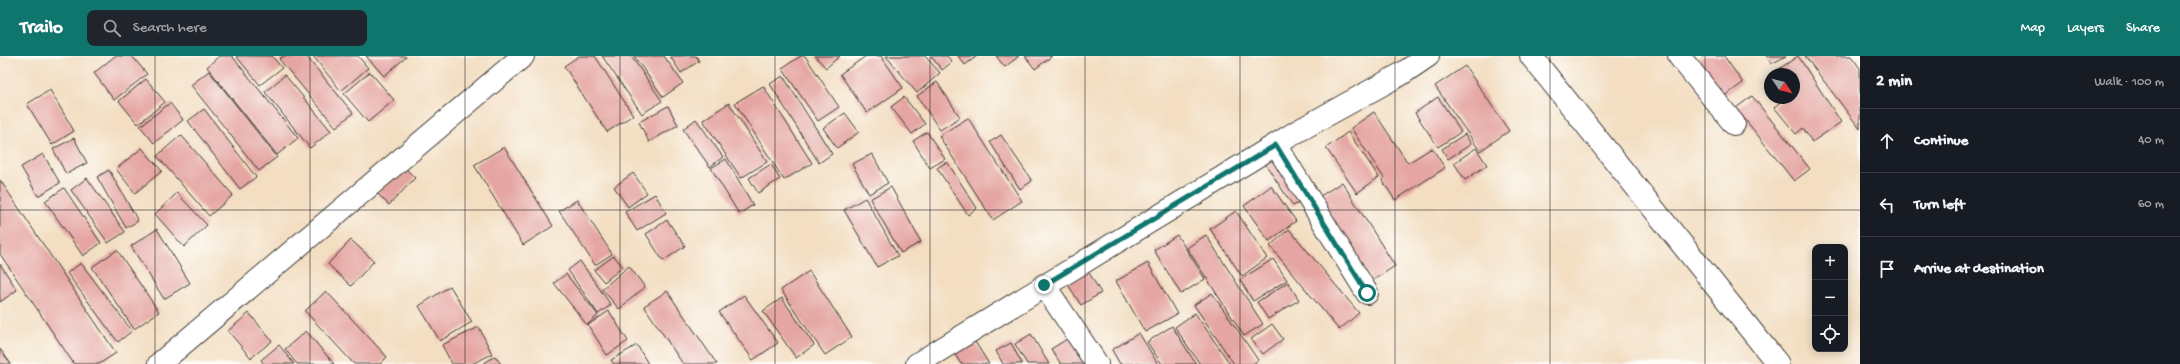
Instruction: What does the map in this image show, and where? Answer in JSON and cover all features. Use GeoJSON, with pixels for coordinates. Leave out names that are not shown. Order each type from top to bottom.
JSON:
{"type":"FeatureCollection","features":[{"type":"Feature","properties":{"kind":"street"},"geometry":{"type":"LineString","coordinates":[[158,364],[523,56]]}},
{"type":"Feature","properties":{"kind":"street"},"geometry":{"type":"LineString","coordinates":[[917,364],[1044,285],[1276,145],[1403,73],[1428,56]]}},
{"type":"Feature","properties":{"kind":"street"},"geometry":{"type":"LineString","coordinates":[[1531,56],[1778,364]]}},
{"type":"Feature","properties":{"kind":"street"},"geometry":{"type":"LineString","coordinates":[[1679,56],[1734,124]]}},
{"type":"Feature","properties":{"kind":"street"},"geometry":{"type":"LineString","coordinates":[[1276,145],[1367,293]]}},
{"type":"Feature","properties":{"kind":"street"},"geometry":{"type":"LineString","coordinates":[[1044,285],[1097,364]]}},
{"type":"Feature","properties":{"kind":"building"},"geometry":{"type":"Polygon","coordinates":[[[115,56],[132,56],[147,74],[114,100],[94,73],[115,56]]]}},
{"type":"Feature","properties":{"kind":"building"},"geometry":{"type":"Polygon","coordinates":[[[219,56],[232,56],[298,138],[277,155],[207,67],[219,56]]]}},
{"type":"Feature","properties":{"kind":"building"},"geometry":{"type":"Polygon","coordinates":[[[236,56],[272,56],[282,68],[260,85],[236,56]]]}},
{"type":"Feature","properties":{"kind":"building"},"geometry":{"type":"Polygon","coordinates":[[[284,56],[306,56],[353,113],[336,127],[279,59],[284,56]]]}},
{"type":"Feature","properties":{"kind":"building"},"geometry":{"type":"Polygon","coordinates":[[[313,56],[358,56],[368,68],[341,91],[313,56]]]}},
{"type":"Feature","properties":{"kind":"building"},"geometry":{"type":"Polygon","coordinates":[[[366,56],[405,56],[406,57],[384,76],[366,56]]]}},
{"type":"Feature","properties":{"kind":"building"},"geometry":{"type":"Polygon","coordinates":[[[579,56],[595,56],[633,115],[607,132],[564,66],[579,56]]]}},
{"type":"Feature","properties":{"kind":"building"},"geometry":{"type":"Polygon","coordinates":[[[602,56],[631,56],[662,101],[642,114],[602,56]]]}},
{"type":"Feature","properties":{"kind":"building"},"geometry":{"type":"Polygon","coordinates":[[[634,56],[664,56],[683,83],[663,97],[634,56]]]}},
{"type":"Feature","properties":{"kind":"building"},"geometry":{"type":"Polygon","coordinates":[[[670,56],[696,56],[699,61],[681,73],[670,56]]]}},
{"type":"Feature","properties":{"kind":"building"},"geometry":{"type":"Polygon","coordinates":[[[801,56],[805,56],[839,107],[818,121],[782,68],[801,56]]]}},
{"type":"Feature","properties":{"kind":"building"},"geometry":{"type":"Polygon","coordinates":[[[815,56],[840,56],[826,68],[815,56]]]}},
{"type":"Feature","properties":{"kind":"building"},"geometry":{"type":"Polygon","coordinates":[[[866,56],[881,56],[903,88],[867,113],[840,74],[866,56]]]}},
{"type":"Feature","properties":{"kind":"building"},"geometry":{"type":"Polygon","coordinates":[[[886,56],[925,56],[940,73],[917,93],[886,56]]]}},
{"type":"Feature","properties":{"kind":"building"},"geometry":{"type":"Polygon","coordinates":[[[931,56],[947,56],[952,62],[942,70],[931,56]]]}},
{"type":"Feature","properties":{"kind":"building"},"geometry":{"type":"Polygon","coordinates":[[[958,56],[977,56],[965,65],[958,56]]]}},
{"type":"Feature","properties":{"kind":"building"},"geometry":{"type":"Polygon","coordinates":[[[996,56],[1019,56],[1005,67],[996,56]]]}},
{"type":"Feature","properties":{"kind":"building"},"geometry":{"type":"Polygon","coordinates":[[[1025,56],[1052,56],[1035,69],[1025,56]]]}},
{"type":"Feature","properties":{"kind":"building"},"geometry":{"type":"Polygon","coordinates":[[[1704,56],[1724,56],[1743,83],[1723,97],[1697,61],[1704,56]]]}},
{"type":"Feature","properties":{"kind":"building"},"geometry":{"type":"Polygon","coordinates":[[[1767,56],[1786,56],[1771,64],[1767,56]]]}},
{"type":"Feature","properties":{"kind":"building"},"geometry":{"type":"Polygon","coordinates":[[[1798,56],[1841,122],[1812,142],[1803,128],[1796,134],[1774,107],[1778,104],[1800,104],[1800,68],[1781,68],[1798,56]]]}},
{"type":"Feature","properties":{"kind":"building"},"geometry":{"type":"Polygon","coordinates":[[[1805,56],[1851,56],[1860,68],[1860,129],[1805,56]]]}},
{"type":"Feature","properties":{"kind":"building"},"geometry":{"type":"Polygon","coordinates":[[[1465,66],[1509,131],[1480,151],[1435,86],[1465,66]]]}},
{"type":"Feature","properties":{"kind":"building"},"geometry":{"type":"Polygon","coordinates":[[[209,71],[277,157],[259,171],[191,85],[209,71]]]}},
{"type":"Feature","properties":{"kind":"building"},"geometry":{"type":"Polygon","coordinates":[[[370,72],[394,100],[368,122],[344,94],[370,72]]]}},
{"type":"Feature","properties":{"kind":"building"},"geometry":{"type":"Polygon","coordinates":[[[285,75],[331,131],[310,148],[265,92],[285,75]]]}},
{"type":"Feature","properties":{"kind":"building"},"geometry":{"type":"Polygon","coordinates":[[[783,76],[832,154],[819,163],[770,84],[783,76]]]}},
{"type":"Feature","properties":{"kind":"building"},"geometry":{"type":"Polygon","coordinates":[[[146,79],[165,102],[138,124],[119,101],[146,79]]]}},
{"type":"Feature","properties":{"kind":"building"},"geometry":{"type":"Polygon","coordinates":[[[937,82],[960,117],[940,130],[917,96],[937,82]]]}},
{"type":"Feature","properties":{"kind":"building"},"geometry":{"type":"Polygon","coordinates":[[[763,86],[812,163],[784,180],[735,103],[763,86]]]}},
{"type":"Feature","properties":{"kind":"building"},"geometry":{"type":"Polygon","coordinates":[[[50,90],[74,131],[52,145],[27,104],[50,90]]]}},
{"type":"Feature","properties":{"kind":"building"},"geometry":{"type":"Polygon","coordinates":[[[1752,96],[1810,169],[1794,181],[1736,108],[1752,96]]]}},
{"type":"Feature","properties":{"kind":"building"},"geometry":{"type":"Polygon","coordinates":[[[904,97],[925,124],[912,134],[891,107],[904,97]]]}},
{"type":"Feature","properties":{"kind":"building"},"geometry":{"type":"Polygon","coordinates":[[[1438,97],[1461,132],[1438,147],[1415,113],[1438,97]]]}},
{"type":"Feature","properties":{"kind":"building"},"geometry":{"type":"Polygon","coordinates":[[[170,103],[183,120],[154,143],[140,126],[170,103]]]}},
{"type":"Feature","properties":{"kind":"building"},"geometry":{"type":"Polygon","coordinates":[[[729,103],[767,162],[741,178],[703,120],[729,103]]]}},
{"type":"Feature","properties":{"kind":"building"},"geometry":{"type":"Polygon","coordinates":[[[668,106],[678,125],[649,142],[639,122],[668,106]]]}},
{"type":"Feature","properties":{"kind":"building"},"geometry":{"type":"Polygon","coordinates":[[[204,109],[256,177],[240,189],[188,121],[204,109]]]}},
{"type":"Feature","properties":{"kind":"building"},"geometry":{"type":"Polygon","coordinates":[[[1374,112],[1408,163],[1432,148],[1445,168],[1395,200],[1382,180],[1384,178],[1351,128],[1374,112]]]}},
{"type":"Feature","properties":{"kind":"building"},"geometry":{"type":"Polygon","coordinates":[[[845,113],[859,132],[837,148],[823,128],[845,113]]]}},
{"type":"Feature","properties":{"kind":"building"},"geometry":{"type":"Polygon","coordinates":[[[968,118],[1022,201],[993,220],[939,136],[968,118]]]}},
{"type":"Feature","properties":{"kind":"building"},"geometry":{"type":"Polygon","coordinates":[[[696,119],[723,157],[710,167],[683,129],[696,119]]]}},
{"type":"Feature","properties":{"kind":"building"},"geometry":{"type":"Polygon","coordinates":[[[927,132],[945,159],[930,168],[913,141],[927,132]]]}},
{"type":"Feature","properties":{"kind":"building"},"geometry":{"type":"Polygon","coordinates":[[[1348,132],[1379,177],[1357,193],[1326,148],[1348,132]]]}},
{"type":"Feature","properties":{"kind":"building"},"geometry":{"type":"Polygon","coordinates":[[[1465,134],[1471,144],[1448,159],[1442,149],[1465,134]]]}},
{"type":"Feature","properties":{"kind":"building"},"geometry":{"type":"Polygon","coordinates":[[[181,135],[233,195],[209,216],[157,156],[181,135]]]}},
{"type":"Feature","properties":{"kind":"building"},"geometry":{"type":"Polygon","coordinates":[[[1001,135],[1032,181],[1020,189],[990,142],[1001,135]]]}},
{"type":"Feature","properties":{"kind":"building"},"geometry":{"type":"Polygon","coordinates":[[[74,138],[87,163],[66,174],[53,149],[74,138]]]}},
{"type":"Feature","properties":{"kind":"building"},"geometry":{"type":"Polygon","coordinates":[[[504,147],[553,226],[523,245],[474,165],[504,147]]]}},
{"type":"Feature","properties":{"kind":"building"},"geometry":{"type":"Polygon","coordinates":[[[142,148],[162,171],[135,193],[116,169],[142,148]]]}},
{"type":"Feature","properties":{"kind":"building"},"geometry":{"type":"Polygon","coordinates":[[[1476,148],[1487,165],[1465,180],[1454,163],[1476,148]]]}},
{"type":"Feature","properties":{"kind":"building"},"geometry":{"type":"Polygon","coordinates":[[[1278,153],[1306,198],[1293,206],[1264,162],[1278,153]]]}},
{"type":"Feature","properties":{"kind":"building"},"geometry":{"type":"Polygon","coordinates":[[[43,154],[60,183],[38,196],[21,167],[43,154]]]}},
{"type":"Feature","properties":{"kind":"building"},"geometry":{"type":"Polygon","coordinates":[[[872,154],[888,183],[869,194],[852,164],[872,154]]]}},
{"type":"Feature","properties":{"kind":"building"},"geometry":{"type":"Polygon","coordinates":[[[726,159],[753,205],[739,214],[711,168],[726,159]]]}},
{"type":"Feature","properties":{"kind":"building"},"geometry":{"type":"Polygon","coordinates":[[[947,162],[977,208],[968,215],[937,168],[947,162]]]}},
{"type":"Feature","properties":{"kind":"building"},"geometry":{"type":"Polygon","coordinates":[[[771,164],[780,179],[758,193],[749,178],[771,164]]]}},
{"type":"Feature","properties":{"kind":"building"},"geometry":{"type":"Polygon","coordinates":[[[403,166],[415,178],[389,205],[377,193],[403,166]]]}},
{"type":"Feature","properties":{"kind":"building"},"geometry":{"type":"Polygon","coordinates":[[[109,170],[138,221],[126,228],[97,177],[109,170]]]}},
{"type":"Feature","properties":{"kind":"building"},"geometry":{"type":"Polygon","coordinates":[[[633,173],[647,193],[628,207],[614,187],[633,173]]]}},
{"type":"Feature","properties":{"kind":"building"},"geometry":{"type":"Polygon","coordinates":[[[87,178],[125,232],[108,243],[71,190],[87,178]]]}},
{"type":"Feature","properties":{"kind":"building"},"geometry":{"type":"Polygon","coordinates":[[[0,180],[116,353],[99,364],[74,364],[0,254],[0,180]]]}},
{"type":"Feature","properties":{"kind":"building"},"geometry":{"type":"Polygon","coordinates":[[[1342,182],[1395,266],[1372,281],[1319,197],[1342,182]]]}},
{"type":"Feature","properties":{"kind":"building"},"geometry":{"type":"Polygon","coordinates":[[[1271,186],[1296,221],[1269,241],[1244,206],[1271,186]]]}},
{"type":"Feature","properties":{"kind":"building"},"geometry":{"type":"Polygon","coordinates":[[[891,187],[921,242],[901,253],[870,199],[891,187]]]}},
{"type":"Feature","properties":{"kind":"building"},"geometry":{"type":"Polygon","coordinates":[[[64,188],[101,243],[83,256],[45,201],[64,188]]]}},
{"type":"Feature","properties":{"kind":"building"},"geometry":{"type":"Polygon","coordinates":[[[177,193],[207,225],[184,247],[155,214],[177,193]]]}},
{"type":"Feature","properties":{"kind":"building"},"geometry":{"type":"Polygon","coordinates":[[[655,194],[666,213],[637,231],[625,212],[655,194]]]}},
{"type":"Feature","properties":{"kind":"building"},"geometry":{"type":"Polygon","coordinates":[[[865,198],[898,256],[877,267],[844,210],[865,198]]]}},
{"type":"Feature","properties":{"kind":"building"},"geometry":{"type":"Polygon","coordinates":[[[577,200],[612,254],[595,265],[559,211],[577,200]]]}},
{"type":"Feature","properties":{"kind":"building"},"geometry":{"type":"Polygon","coordinates":[[[1236,211],[1267,258],[1242,276],[1210,229],[1236,211]]]}},
{"type":"Feature","properties":{"kind":"building"},"geometry":{"type":"Polygon","coordinates":[[[667,220],[685,246],[663,261],[646,234],[667,220]]]}},
{"type":"Feature","properties":{"kind":"building"},"geometry":{"type":"Polygon","coordinates":[[[157,229],[190,283],[164,299],[131,246],[157,229]]]}},
{"type":"Feature","properties":{"kind":"building"},"geometry":{"type":"Polygon","coordinates":[[[1289,229],[1359,313],[1339,330],[1270,246],[1289,229]]]}},
{"type":"Feature","properties":{"kind":"building"},"geometry":{"type":"Polygon","coordinates":[[[1177,235],[1205,279],[1181,294],[1154,250],[1177,235]]]}},
{"type":"Feature","properties":{"kind":"building"},"geometry":{"type":"Polygon","coordinates":[[[1206,235],[1263,324],[1244,336],[1187,248],[1206,235]]]}},
{"type":"Feature","properties":{"kind":"building"},"geometry":{"type":"Polygon","coordinates":[[[351,240],[374,261],[351,286],[328,264],[351,240]]]}},
{"type":"Feature","properties":{"kind":"building"},"geometry":{"type":"Polygon","coordinates":[[[117,250],[159,312],[134,329],[92,267],[117,250]]]}},
{"type":"Feature","properties":{"kind":"building"},"geometry":{"type":"Polygon","coordinates":[[[614,256],[623,267],[604,282],[594,270],[614,256]]]}},
{"type":"Feature","properties":{"kind":"building"},"geometry":{"type":"Polygon","coordinates":[[[1273,259],[1287,280],[1253,301],[1240,280],[1273,259]]]}},
{"type":"Feature","properties":{"kind":"building"},"geometry":{"type":"Polygon","coordinates":[[[580,261],[611,305],[598,314],[568,270],[580,261]]]}},
{"type":"Feature","properties":{"kind":"building"},"geometry":{"type":"Polygon","coordinates":[[[81,263],[132,331],[118,342],[67,273],[81,263]]]}},
{"type":"Feature","properties":{"kind":"building"},"geometry":{"type":"Polygon","coordinates":[[[1148,263],[1177,314],[1145,332],[1116,281],[1148,263]]]}},
{"type":"Feature","properties":{"kind":"building"},"geometry":{"type":"Polygon","coordinates":[[[0,264],[17,290],[0,302],[0,264]]]}},
{"type":"Feature","properties":{"kind":"building"},"geometry":{"type":"Polygon","coordinates":[[[629,266],[645,287],[619,309],[602,289],[629,266]]]}},
{"type":"Feature","properties":{"kind":"building"},"geometry":{"type":"Polygon","coordinates":[[[809,271],[852,337],[825,355],[781,290],[809,271]]]}},
{"type":"Feature","properties":{"kind":"building"},"geometry":{"type":"Polygon","coordinates":[[[1088,271],[1101,293],[1081,305],[1067,283],[1088,271]]]}},
{"type":"Feature","properties":{"kind":"building"},"geometry":{"type":"Polygon","coordinates":[[[566,274],[598,315],[587,325],[554,283],[566,274]]]}},
{"type":"Feature","properties":{"kind":"building"},"geometry":{"type":"Polygon","coordinates":[[[1288,282],[1299,300],[1268,319],[1257,302],[1288,282]]]}},
{"type":"Feature","properties":{"kind":"building"},"geometry":{"type":"Polygon","coordinates":[[[450,286],[472,322],[440,341],[419,306],[450,286]]]}},
{"type":"Feature","properties":{"kind":"building"},"geometry":{"type":"Polygon","coordinates":[[[326,291],[387,357],[380,364],[354,364],[305,311],[326,291]]]}},
{"type":"Feature","properties":{"kind":"building"},"geometry":{"type":"Polygon","coordinates":[[[667,291],[717,364],[683,364],[644,306],[667,291]]]}},
{"type":"Feature","properties":{"kind":"building"},"geometry":{"type":"Polygon","coordinates":[[[1212,293],[1258,360],[1253,364],[1234,364],[1194,305],[1212,293]]]}},
{"type":"Feature","properties":{"kind":"building"},"geometry":{"type":"Polygon","coordinates":[[[744,295],[778,343],[753,360],[719,312],[744,295]]]}},
{"type":"Feature","properties":{"kind":"building"},"geometry":{"type":"Polygon","coordinates":[[[782,298],[814,345],[796,358],[763,311],[782,298]]]}},
{"type":"Feature","properties":{"kind":"building"},"geometry":{"type":"Polygon","coordinates":[[[609,311],[628,341],[607,355],[588,325],[609,311]]]}},
{"type":"Feature","properties":{"kind":"building"},"geometry":{"type":"Polygon","coordinates":[[[249,313],[272,341],[251,358],[228,331],[249,313]]]}},
{"type":"Feature","properties":{"kind":"building"},"geometry":{"type":"Polygon","coordinates":[[[1195,313],[1230,364],[1200,364],[1175,327],[1195,313]]]}},
{"type":"Feature","properties":{"kind":"building"},"geometry":{"type":"Polygon","coordinates":[[[1272,324],[1283,339],[1263,354],[1251,339],[1272,324]]]}},
{"type":"Feature","properties":{"kind":"building"},"geometry":{"type":"Polygon","coordinates":[[[1172,326],[1196,364],[1162,364],[1147,342],[1172,326]]]}},
{"type":"Feature","properties":{"kind":"building"},"geometry":{"type":"Polygon","coordinates":[[[479,327],[492,354],[472,364],[452,364],[442,345],[479,327]]]}},
{"type":"Feature","properties":{"kind":"building"},"geometry":{"type":"Polygon","coordinates":[[[306,331],[334,364],[297,364],[285,349],[306,331]]]}},
{"type":"Feature","properties":{"kind":"building"},"geometry":{"type":"Polygon","coordinates":[[[1139,333],[1158,364],[1120,364],[1112,350],[1139,333]]]}},
{"type":"Feature","properties":{"kind":"building"},"geometry":{"type":"Polygon","coordinates":[[[1031,334],[1049,364],[1027,364],[1015,344],[1031,334]]]}},
{"type":"Feature","properties":{"kind":"building"},"geometry":{"type":"Polygon","coordinates":[[[1072,336],[1090,364],[1061,364],[1051,349],[1072,336]]]}},
{"type":"Feature","properties":{"kind":"building"},"geometry":{"type":"Polygon","coordinates":[[[972,337],[989,364],[961,364],[952,350],[972,337]]]}},
{"type":"Feature","properties":{"kind":"building"},"geometry":{"type":"Polygon","coordinates":[[[1011,343],[1022,364],[1003,364],[996,351],[1011,343]]]}},
{"type":"Feature","properties":{"kind":"building"},"geometry":{"type":"Polygon","coordinates":[[[279,345],[294,364],[264,364],[261,360],[279,345]]]}},
{"type":"Feature","properties":{"kind":"building"},"geometry":{"type":"Polygon","coordinates":[[[637,345],[648,364],[614,364],[611,360],[637,345]]]}},
{"type":"Feature","properties":{"kind":"building"},"geometry":{"type":"Polygon","coordinates":[[[0,349],[11,364],[0,364],[0,349]]]}},
{"type":"Feature","properties":{"kind":"building"},"geometry":{"type":"Polygon","coordinates":[[[495,356],[501,364],[483,364],[495,356]]]}},
{"type":"Feature","properties":{"kind":"route"},"geometry":{"type":"LineString","coordinates":[[1044,285],[1276,145],[1367,293]]}}]}
